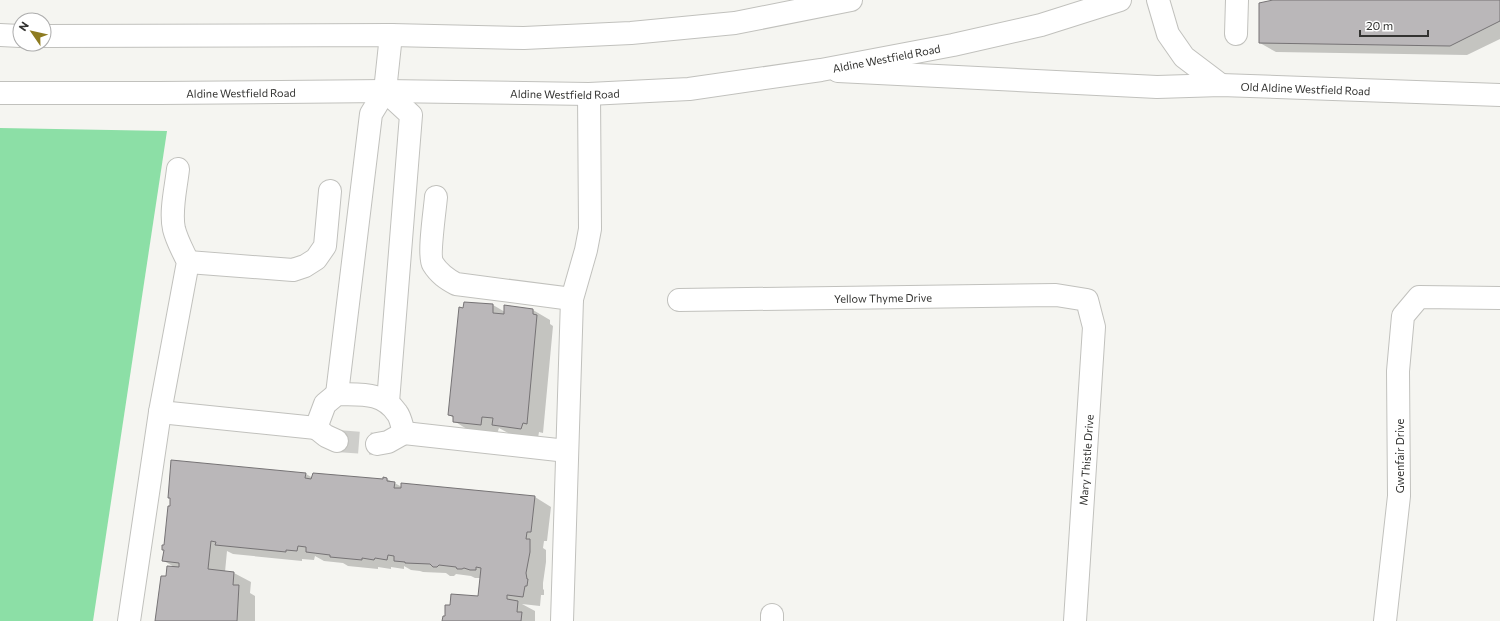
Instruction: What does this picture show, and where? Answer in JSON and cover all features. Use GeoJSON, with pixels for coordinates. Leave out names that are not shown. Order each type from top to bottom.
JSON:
{"type":"FeatureCollection","features":[{"type":"Feature","properties":{"kind":"main road"},"geometry":{"type":"LineString","coordinates":[[52,36],[391,35],[524,38],[631,33],[735,24],[851,0]]}},
{"type":"Feature","properties":{"kind":"main road","name":"Aldine Westfield Road"},"geometry":{"type":"LineString","coordinates":[[0,93],[385,91],[589,94],[689,89],[821,70],[953,45],[1041,25],[1120,0]]}},
{"type":"Feature","properties":{"kind":"main road"},"geometry":{"type":"LineString","coordinates":[[1158,0],[1168,34],[1184,57],[1222,85]]}},
{"type":"Feature","properties":{"kind":"main road"},"geometry":{"type":"LineString","coordinates":[[1236,34],[1237,0]]}},
{"type":"Feature","properties":{"kind":"main road"},"geometry":{"type":"LineString","coordinates":[[0,35],[12,36]]}},
{"type":"Feature","properties":{"kind":"main road"},"geometry":{"type":"LineString","coordinates":[[337,394],[371,114],[385,91],[391,35]]}},
{"type":"Feature","properties":{"kind":"main road","name":"Old Aldine Westfield Road"},"geometry":{"type":"LineString","coordinates":[[821,70],[1157,87],[1222,85],[1500,95]]}},
{"type":"Feature","properties":{"kind":"main road"},"geometry":{"type":"LineString","coordinates":[[385,91],[411,116],[388,402]]}},
{"type":"Feature","properties":{"kind":"main road"},"geometry":{"type":"LineString","coordinates":[[562,621],[572,299],[586,250],[590,229],[589,94]]}},
{"type":"Feature","properties":{"kind":"main road"},"geometry":{"type":"LineString","coordinates":[[129,621],[160,412],[188,262],[174,229],[173,215],[178,169]]}},
{"type":"Feature","properties":{"kind":"main road"},"geometry":{"type":"LineString","coordinates":[[188,262],[293,270],[305,266],[316,259],[325,246],[330,191]]}},
{"type":"Feature","properties":{"kind":"main road"},"geometry":{"type":"LineString","coordinates":[[436,197],[432,263],[443,277],[456,284],[572,299]]}},
{"type":"Feature","properties":{"kind":"main road","name":"Yellow Thyme Drive"},"geometry":{"type":"LineString","coordinates":[[679,300],[1056,295],[1086,300]]}},
{"type":"Feature","properties":{"kind":"main road","name":"Gwenfair Drive"},"geometry":{"type":"LineString","coordinates":[[1385,621],[1399,496],[1398,371],[1403,316],[1419,297],[1500,298]]}},
{"type":"Feature","properties":{"kind":"main road","name":"Mary Thistle Drive"},"geometry":{"type":"LineString","coordinates":[[1075,621],[1094,327],[1086,300]]}},
{"type":"Feature","properties":{"kind":"main road"},"geometry":{"type":"LineString","coordinates":[[316,428],[325,404],[337,394],[376,396],[388,402],[398,414],[404,433]]}},
{"type":"Feature","properties":{"kind":"main road"},"geometry":{"type":"LineString","coordinates":[[160,412],[316,428],[326,436],[337,441]]}},
{"type":"Feature","properties":{"kind":"main road"},"geometry":{"type":"LineString","coordinates":[[377,444],[388,442],[404,433],[567,451]]}},
{"type":"Feature","properties":{"kind":"green space"},"geometry":{"type":"Polygon","coordinates":[[[0,128],[167,131],[93,621],[0,621],[0,128]]]}},
{"type":"Feature","properties":{"kind":"building"},"geometry":{"type":"Polygon","coordinates":[[[1273,0],[1500,0],[1500,21],[1450,46],[1259,43],[1259,3],[1273,0]]]}},
{"type":"Feature","properties":{"kind":"building"},"geometry":{"type":"Polygon","coordinates":[[[464,302],[493,304],[493,313],[504,314],[504,305],[533,309],[533,314],[537,315],[527,424],[523,423],[521,429],[492,425],[493,418],[482,417],[481,425],[453,422],[453,416],[448,415],[459,307],[463,308],[464,302]]]}},
{"type":"Feature","properties":{"kind":"building"},"geometry":{"type":"Polygon","coordinates":[[[171,460],[306,473],[305,478],[311,479],[313,473],[383,479],[383,477],[387,478],[387,481],[395,482],[394,488],[401,488],[401,483],[535,496],[531,532],[527,532],[526,539],[530,539],[530,552],[526,573],[528,579],[527,586],[525,586],[523,597],[507,595],[507,599],[518,601],[517,612],[522,612],[521,621],[442,621],[443,616],[445,616],[445,605],[450,605],[451,594],[478,596],[481,568],[476,567],[476,570],[470,570],[439,565],[437,567],[433,567],[430,564],[394,561],[394,556],[388,555],[387,560],[375,558],[374,560],[362,558],[362,560],[330,557],[330,555],[306,552],[306,547],[298,546],[297,551],[286,550],[286,552],[215,545],[216,542],[211,541],[208,569],[234,572],[233,585],[239,585],[237,621],[155,621],[161,576],[166,576],[167,566],[179,567],[179,563],[162,561],[164,550],[162,550],[162,545],[164,545],[168,506],[170,506],[170,498],[168,498],[171,460]]]}},
{"type":"Feature","properties":{"kind":"tunnel"},"geometry":{"type":"LineString","coordinates":[[337,441],[377,444]]}}]}
